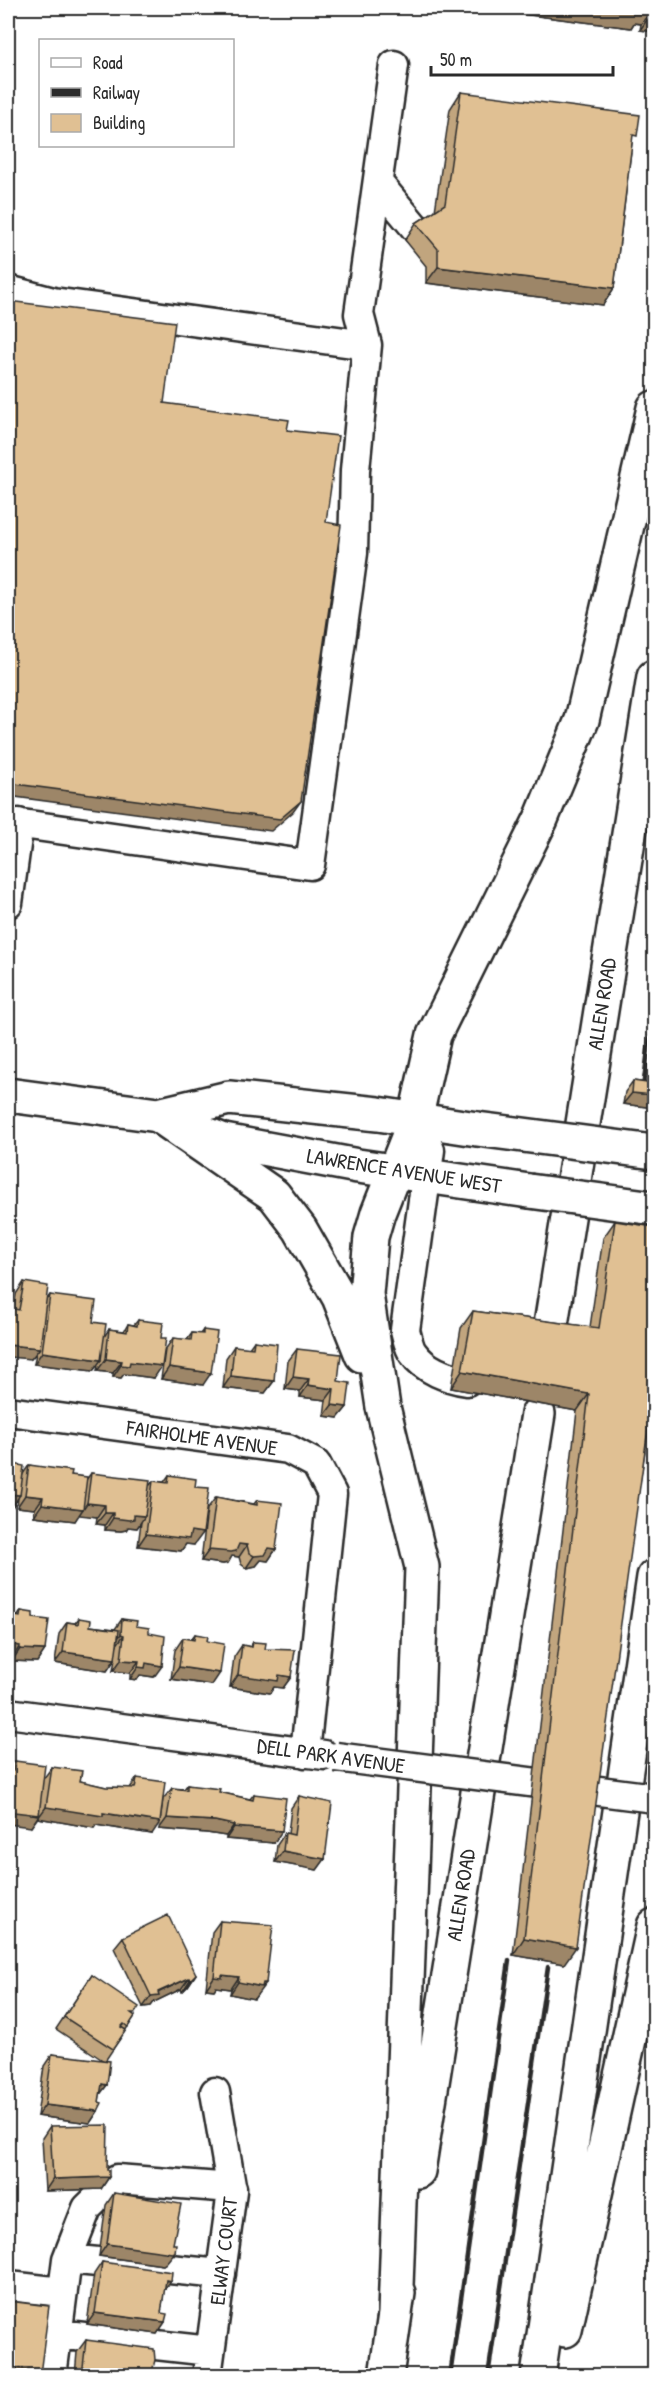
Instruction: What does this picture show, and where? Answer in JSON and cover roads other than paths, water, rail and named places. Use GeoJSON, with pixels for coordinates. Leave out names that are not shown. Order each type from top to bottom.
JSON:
{"type":"FeatureCollection","features":[{"type":"Feature","properties":{"kind":"main road"},"geometry":{"type":"LineString","coordinates":[[395,2314],[422,1567],[383,1407],[366,1294],[371,1237],[378,1213],[411,1173],[415,1120],[434,1035],[541,819],[582,720],[654,408]]}},
{"type":"Feature","properties":{"kind":"main road","name":"ALLEN ROAD"},"geometry":{"type":"LineString","coordinates":[[550,1331],[654,677]]}},
{"type":"Feature","properties":{"kind":"main road","name":"LAWRENCE AVENUE WEST"},"geometry":{"type":"LineString","coordinates":[[8,1095],[158,1115],[224,1141],[411,1173],[654,1208]]}},
{"type":"Feature","properties":{"kind":"main road","name":"LAWRENCE AVENUE WEST"},"geometry":{"type":"LineString","coordinates":[[158,1115],[229,1098],[654,1152]]}},
{"type":"Feature","properties":{"kind":"main road"},"geometry":{"type":"LineString","coordinates":[[158,1115],[273,1195],[300,1229],[339,1297],[383,1407]]}},
{"type":"Feature","properties":{"kind":"main road","name":"ALLEN ROAD"},"geometry":{"type":"LineString","coordinates":[[386,2376],[538,1399]]}},
{"type":"Feature","properties":{"kind":"main road"},"geometry":{"type":"LineString","coordinates":[[538,2376],[654,1577]]}},
{"type":"Feature","properties":{"kind":"main road"},"geometry":{"type":"LineString","coordinates":[[554,2376],[654,1926]]}},
{"type":"Feature","properties":{"kind":"street"},"geometry":{"type":"LineString","coordinates":[[8,903],[13,822],[310,865],[353,553],[355,470],[367,345],[359,314],[394,65]]}},
{"type":"Feature","properties":{"kind":"street"},"geometry":{"type":"LineString","coordinates":[[378,183],[418,231]]}},
{"type":"Feature","properties":{"kind":"street"},"geometry":{"type":"LineString","coordinates":[[8,290],[53,303],[367,345]]}},
{"type":"Feature","properties":{"kind":"street"},"geometry":{"type":"LineString","coordinates":[[411,1173],[405,1330],[412,1353],[468,1381]]}},
{"type":"Feature","properties":{"kind":"street","name":"FAIRHOLME AVENUE"},"geometry":{"type":"LineString","coordinates":[[8,1411],[288,1449],[316,1464],[332,1494],[305,1753]]}},
{"type":"Feature","properties":{"kind":"street","name":"DELL PARK AVENUE"},"geometry":{"type":"LineString","coordinates":[[8,1713],[654,1798]]}},
{"type":"Feature","properties":{"kind":"street","name":"ELWAY COURT"},"geometry":{"type":"LineString","coordinates":[[209,2363],[232,2188],[215,2092]]}},
{"type":"Feature","properties":{"kind":"street"},"geometry":{"type":"LineString","coordinates":[[52,2376],[67,2259],[87,2208],[117,2179],[232,2188]]}},
{"type":"Feature","properties":{"kind":"street"},"geometry":{"type":"LineString","coordinates":[[67,2259],[221,2274]]}},
{"type":"Feature","properties":{"kind":"street"},"geometry":{"type":"LineString","coordinates":[[9,2286],[62,2292]]}},
{"type":"Feature","properties":{"kind":"street"},"geometry":{"type":"LineString","coordinates":[[57,2334],[209,2363]]}},
{"type":"Feature","properties":{"kind":"railway"},"geometry":{"type":"LineString","coordinates":[[642,1095],[654,1005]]}},
{"type":"Feature","properties":{"kind":"railway"},"geometry":{"type":"LineString","coordinates":[[450,2376],[509,1961]]}},
{"type":"Feature","properties":{"kind":"railway"},"geometry":{"type":"LineString","coordinates":[[488,2376],[548,1967]]}}]}
